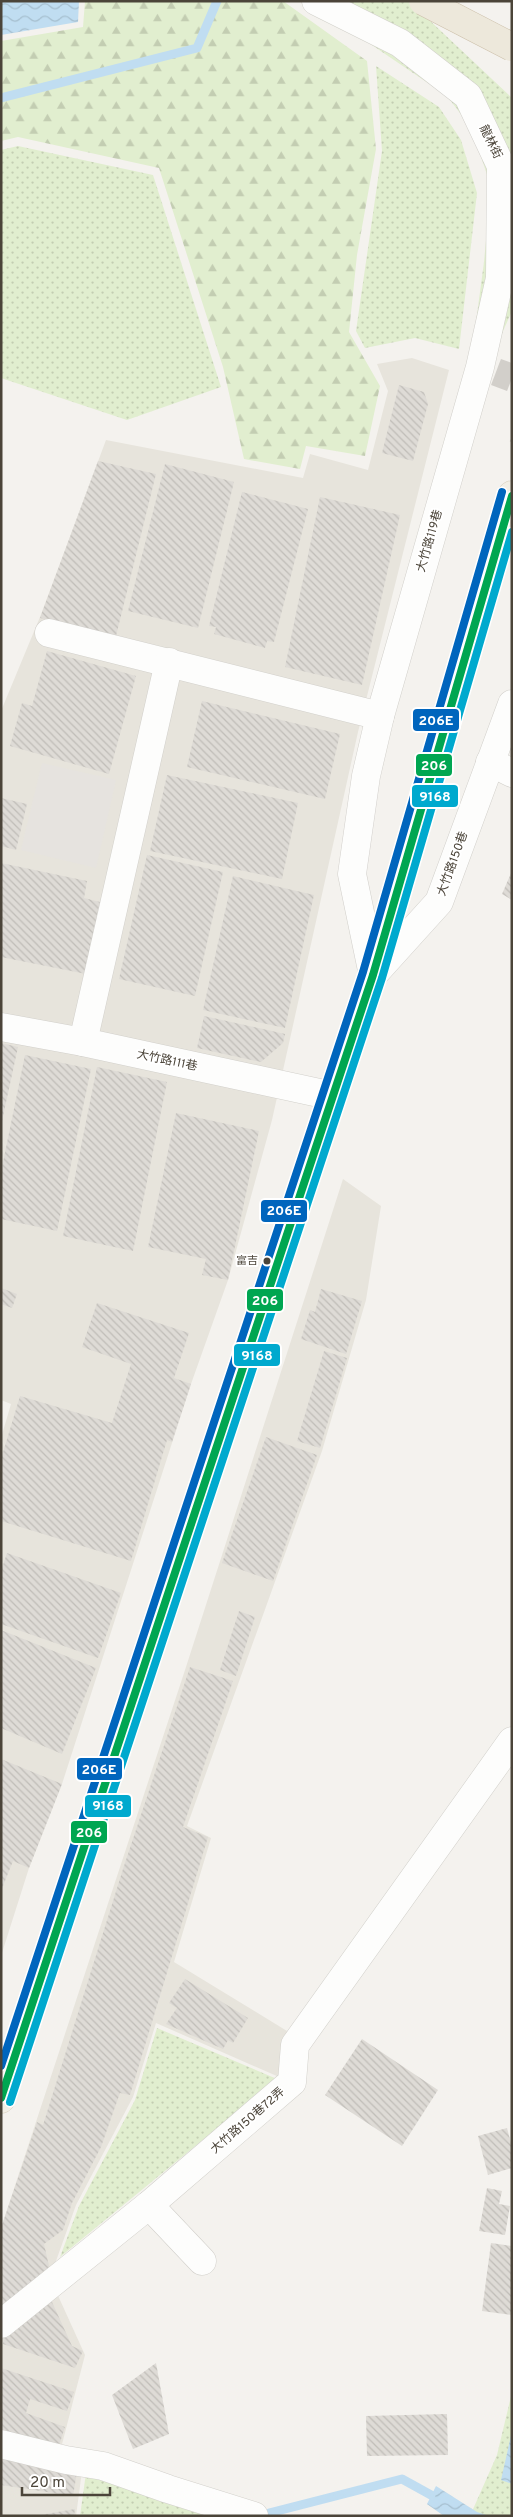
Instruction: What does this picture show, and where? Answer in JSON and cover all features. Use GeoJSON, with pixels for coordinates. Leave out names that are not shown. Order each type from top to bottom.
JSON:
{"type":"FeatureCollection","features":[{"type":"Feature","properties":{"kind":"highway"},"geometry":{"type":"LineString","coordinates":[[423,1],[512,47]]}},
{"type":"Feature","properties":{"kind":"main road"},"geometry":{"type":"LineString","coordinates":[[1,2099],[373,975],[512,495]]}},
{"type":"Feature","properties":{"kind":"street","name":"龍林街"},"geometry":{"type":"LineString","coordinates":[[316,1],[400,43],[468,96],[501,166],[500,278],[488,370]]}},
{"type":"Feature","properties":{"kind":"street","name":"大竹路119巷"},"geometry":{"type":"LineString","coordinates":[[373,975],[352,874],[366,776],[380,716],[488,370]]}},
{"type":"Feature","properties":{"kind":"street"},"geometry":{"type":"LineString","coordinates":[[49,633],[380,716]]}},
{"type":"Feature","properties":{"kind":"street"},"geometry":{"type":"LineString","coordinates":[[82,1042],[169,662]]}},
{"type":"Feature","properties":{"kind":"street","name":"大竹路150巷"},"geometry":{"type":"LineString","coordinates":[[373,975],[440,902],[501,768],[512,704]]}},
{"type":"Feature","properties":{"kind":"street","name":"大竹路111巷"},"geometry":{"type":"LineString","coordinates":[[1,1027],[82,1042],[333,1096]]}},
{"type":"Feature","properties":{"kind":"street","name":"大竹路150巷72弄"},"geometry":{"type":"LineString","coordinates":[[1,2324],[149,2205],[292,2082],[295,2045],[512,1741]]}},
{"type":"Feature","properties":{"kind":"street"},"geometry":{"type":"LineString","coordinates":[[149,2205],[202,2262]]}},
{"type":"Feature","properties":{"kind":"street"},"geometry":{"type":"LineString","coordinates":[[1,2444],[66,2460],[103,2466],[254,2516]]}},
{"type":"Feature","properties":{"kind":"shaded area"},"geometry":{"type":"Polygon","coordinates":[[[412,358],[449,370],[358,732],[272,1120],[228,1280],[191,1384],[62,1784],[29,1868],[1,1956],[1,1438],[11,1404],[1,1400],[1,711],[40,617],[106,440],[303,478],[310,454],[368,470],[388,391],[377,364],[412,358]]]}},
{"type":"Feature","properties":{"kind":"shaded area"},"geometry":{"type":"Polygon","coordinates":[[[42,763],[116,780],[96,868],[21,850],[42,763]]]}},
{"type":"Feature","properties":{"kind":"shaded area"},"geometry":{"type":"Polygon","coordinates":[[[343,1179],[381,1206],[366,1300],[322,1451],[187,1826],[211,1838],[174,1962],[287,2031],[279,2077],[156,2023],[133,2097],[76,2205],[51,2275],[1,2228],[186,1667],[343,1179]]]}},
{"type":"Feature","properties":{"kind":"shaded area"},"geometry":{"type":"Polygon","coordinates":[[[55,2289],[85,2355],[60,2452],[82,2471],[76,2516],[1,2516],[1,2329],[55,2289]]]}},
{"type":"Feature","properties":{"kind":"green space"},"geometry":{"type":"Polygon","coordinates":[[[85,1],[283,1],[367,61],[376,149],[357,255],[349,332],[380,386],[365,456],[306,446],[300,469],[244,459],[223,367],[159,168],[18,137],[1,141],[1,41],[83,27],[85,1]]]}},
{"type":"Feature","properties":{"kind":"green space"},"geometry":{"type":"Polygon","coordinates":[[[307,1],[409,1],[512,98],[512,311],[491,358],[472,352],[484,262],[491,187],[472,129],[447,96],[307,1]]]}},
{"type":"Feature","properties":{"kind":"green space"},"geometry":{"type":"Polygon","coordinates":[[[376,66],[439,107],[461,140],[477,193],[459,349],[415,338],[365,348],[356,331],[382,151],[376,66]]]}},
{"type":"Feature","properties":{"kind":"green space"},"geometry":{"type":"Polygon","coordinates":[[[18,146],[153,175],[221,387],[127,420],[1,378],[1,150],[18,146]]]}},
{"type":"Feature","properties":{"kind":"green space"},"geometry":{"type":"Polygon","coordinates":[[[157,2028],[277,2079],[60,2257],[79,2206],[135,2100],[157,2028]]]}},
{"type":"Feature","properties":{"kind":"green space"},"geometry":{"type":"Polygon","coordinates":[[[512,2392],[512,2516],[470,2516],[497,2455],[512,2392]]]}},
{"type":"Feature","properties":{"kind":"green space"},"geometry":{"type":"Polygon","coordinates":[[[86,2473],[226,2516],[80,2516],[86,2473]]]}},
{"type":"Feature","properties":{"kind":"water"},"geometry":{"type":"Polygon","coordinates":[[[1,1],[79,1],[78,22],[1,35],[1,1]]]}},
{"type":"Feature","properties":{"kind":"water"},"geometry":{"type":"Polygon","coordinates":[[[512,2431],[512,2484],[501,2480],[512,2431]]]}},
{"type":"Feature","properties":{"kind":"water"},"geometry":{"type":"Polygon","coordinates":[[[436,2486],[477,2512],[489,2516],[444,2516],[427,2504],[436,2486]]]}},
{"type":"Feature","properties":{"kind":"building"},"geometry":{"type":"Polygon","coordinates":[[[399,385],[424,392],[428,404],[413,461],[382,453],[399,385]]]}},
{"type":"Feature","properties":{"kind":"building"},"geometry":{"type":"Polygon","coordinates":[[[98,461],[156,474],[116,636],[40,618],[98,461]]]}},
{"type":"Feature","properties":{"kind":"building"},"geometry":{"type":"Polygon","coordinates":[[[165,464],[234,482],[198,628],[128,611],[165,464]]]}},
{"type":"Feature","properties":{"kind":"building"},"geometry":{"type":"Polygon","coordinates":[[[242,492],[308,509],[274,642],[267,641],[265,648],[214,634],[216,627],[209,626],[242,492]]]}},
{"type":"Feature","properties":{"kind":"building"},"geometry":{"type":"Polygon","coordinates":[[[320,497],[400,515],[362,685],[285,667],[320,497]]]}},
{"type":"Feature","properties":{"kind":"building"},"geometry":{"type":"Polygon","coordinates":[[[47,651],[136,676],[109,774],[10,746],[22,703],[32,706],[47,651]]]}},
{"type":"Feature","properties":{"kind":"building"},"geometry":{"type":"Polygon","coordinates":[[[202,701],[340,734],[325,799],[187,767],[202,701]]]}},
{"type":"Feature","properties":{"kind":"building"},"geometry":{"type":"Polygon","coordinates":[[[167,775],[298,803],[282,879],[150,851],[167,775]]]}},
{"type":"Feature","properties":{"kind":"building"},"geometry":{"type":"Polygon","coordinates":[[[1,798],[27,804],[16,850],[1,846],[1,798]]]}},
{"type":"Feature","properties":{"kind":"building"},"geometry":{"type":"Polygon","coordinates":[[[147,855],[223,872],[195,996],[119,979],[147,855]]]}},
{"type":"Feature","properties":{"kind":"building"},"geometry":{"type":"Polygon","coordinates":[[[1,863],[87,881],[84,898],[100,902],[86,974],[1,957],[1,863]]]}},
{"type":"Feature","properties":{"kind":"building"},"geometry":{"type":"Polygon","coordinates":[[[512,871],[512,900],[502,894],[512,871]]]}},
{"type":"Feature","properties":{"kind":"building"},"geometry":{"type":"Polygon","coordinates":[[[233,876],[314,895],[285,1028],[203,1010],[233,876]]]}},
{"type":"Feature","properties":{"kind":"building"},"geometry":{"type":"Polygon","coordinates":[[[204,1016],[285,1034],[283,1043],[261,1062],[197,1048],[204,1016]]]}},
{"type":"Feature","properties":{"kind":"building"},"geometry":{"type":"Polygon","coordinates":[[[1,1043],[18,1047],[2,1121],[1,1121],[1,1043]]]}},
{"type":"Feature","properties":{"kind":"building"},"geometry":{"type":"Polygon","coordinates":[[[25,1055],[91,1069],[57,1231],[1,1219],[1,1172],[25,1055]]]}},
{"type":"Feature","properties":{"kind":"building"},"geometry":{"type":"Polygon","coordinates":[[[97,1067],[167,1082],[133,1251],[63,1236],[97,1067]]]}},
{"type":"Feature","properties":{"kind":"building"},"geometry":{"type":"Polygon","coordinates":[[[176,1113],[259,1131],[228,1280],[202,1275],[206,1259],[148,1247],[176,1113]]]}},
{"type":"Feature","properties":{"kind":"building"},"geometry":{"type":"Polygon","coordinates":[[[1,1288],[17,1294],[12,1308],[1,1304],[1,1288]]]}},
{"type":"Feature","properties":{"kind":"building"},"geometry":{"type":"Polygon","coordinates":[[[321,1289],[362,1301],[346,1354],[301,1339],[310,1310],[315,1312],[321,1289]]]}},
{"type":"Feature","properties":{"kind":"building"},"geometry":{"type":"Polygon","coordinates":[[[97,1303],[189,1333],[174,1378],[191,1384],[172,1442],[167,1440],[131,1561],[1,1521],[1,1459],[20,1396],[112,1423],[131,1364],[82,1347],[97,1303]]]}},
{"type":"Feature","properties":{"kind":"building"},"geometry":{"type":"Polygon","coordinates":[[[324,1351],[347,1358],[320,1448],[297,1441],[324,1351]]]}},
{"type":"Feature","properties":{"kind":"building"},"geometry":{"type":"Polygon","coordinates":[[[266,1437],[317,1455],[273,1581],[222,1563],[266,1437]]]}},
{"type":"Feature","properties":{"kind":"building"},"geometry":{"type":"Polygon","coordinates":[[[7,1553],[121,1593],[98,1658],[1,1624],[1,1571],[7,1553]]]}},
{"type":"Feature","properties":{"kind":"building"},"geometry":{"type":"Polygon","coordinates":[[[239,1611],[255,1617],[236,1676],[220,1670],[239,1611]]]}},
{"type":"Feature","properties":{"kind":"building"},"geometry":{"type":"Polygon","coordinates":[[[1,1630],[96,1668],[62,1754],[1,1728],[1,1630]]]}},
{"type":"Feature","properties":{"kind":"building"},"geometry":{"type":"Polygon","coordinates":[[[190,1667],[233,1681],[183,1827],[208,1837],[130,2095],[120,2093],[101,2147],[72,2203],[63,2230],[44,2244],[51,2275],[1,2317],[1,2228],[37,2122],[43,2125],[123,1869],[190,1667]]]}},
{"type":"Feature","properties":{"kind":"building"},"geometry":{"type":"Polygon","coordinates":[[[1,1759],[62,1784],[29,1868],[13,1861],[1,1891],[1,1759]]]}},
{"type":"Feature","properties":{"kind":"building"},"geometry":{"type":"Polygon","coordinates":[[[185,1979],[248,2018],[233,2043],[228,2040],[223,2049],[166,2024],[177,2008],[169,2003],[185,1979]]]}},
{"type":"Feature","properties":{"kind":"building"},"geometry":{"type":"Polygon","coordinates":[[[362,2039],[438,2090],[402,2146],[325,2095],[362,2039]]]}},
{"type":"Feature","properties":{"kind":"building"},"geometry":{"type":"Polygon","coordinates":[[[507,2128],[512,2147],[512,2168],[488,2175],[478,2136],[507,2128]]]}},
{"type":"Feature","properties":{"kind":"building"},"geometry":{"type":"Polygon","coordinates":[[[487,2188],[502,2191],[499,2204],[510,2206],[505,2235],[479,2231],[487,2188]]]}},
{"type":"Feature","properties":{"kind":"building"},"geometry":{"type":"Polygon","coordinates":[[[491,2243],[512,2246],[512,2315],[482,2311],[491,2243]]]}},
{"type":"Feature","properties":{"kind":"building"},"geometry":{"type":"Polygon","coordinates":[[[42,2301],[52,2302],[72,2346],[83,2351],[75,2368],[3,2344],[5,2327],[16,2320],[25,2323],[27,2311],[42,2301]]]}},
{"type":"Feature","properties":{"kind":"building"},"geometry":{"type":"Polygon","coordinates":[[[156,2363],[169,2434],[133,2449],[112,2395],[156,2363]]]}},
{"type":"Feature","properties":{"kind":"building"},"geometry":{"type":"Polygon","coordinates":[[[1,2368],[74,2392],[67,2411],[30,2399],[26,2413],[65,2427],[57,2452],[1,2432],[1,2368]]]}},
{"type":"Feature","properties":{"kind":"building"},"geometry":{"type":"Polygon","coordinates":[[[447,2414],[448,2455],[367,2456],[366,2416],[447,2414]]]}},
{"type":"Feature","properties":{"kind":"building"},"geometry":{"type":"Polygon","coordinates":[[[1,2455],[77,2472],[73,2496],[1,2485],[1,2455]]]}},
{"type":"Feature","properties":{"kind":"building"},"geometry":{"type":"Polygon","coordinates":[[[75,2509],[74,2516],[40,2515],[75,2509]]]}},
{"type":"Feature","properties":{"kind":"waterway"},"geometry":{"type":"LineString","coordinates":[[1,98],[197,48],[217,1]]}},
{"type":"Feature","properties":{"kind":"waterway"},"geometry":{"type":"LineString","coordinates":[[269,2513],[402,2479],[431,2495]]}},
{"type":"Feature","properties":{"kind":"tunnel"},"geometry":{"type":"LineString","coordinates":[[496,372],[512,378]]}},
{"type":"Feature","properties":{"kind":"transit line","name":"206E"},"geometry":{"type":"LineString","coordinates":[[1,2066],[363,972],[502,492]]}},
{"type":"Feature","properties":{"kind":"transit line","name":"206"},"geometry":{"type":"LineString","coordinates":[[1,2098],[373,975],[512,496]]}},
{"type":"Feature","properties":{"kind":"transit line","name":"9168"},"geometry":{"type":"LineString","coordinates":[[10,2102],[382,978],[512,532]]}},
{"type":"Feature","properties":{"kind":"place","name":"富吉"},"geometry":{"type":"Point","coordinates":[267,1261]}}]}
